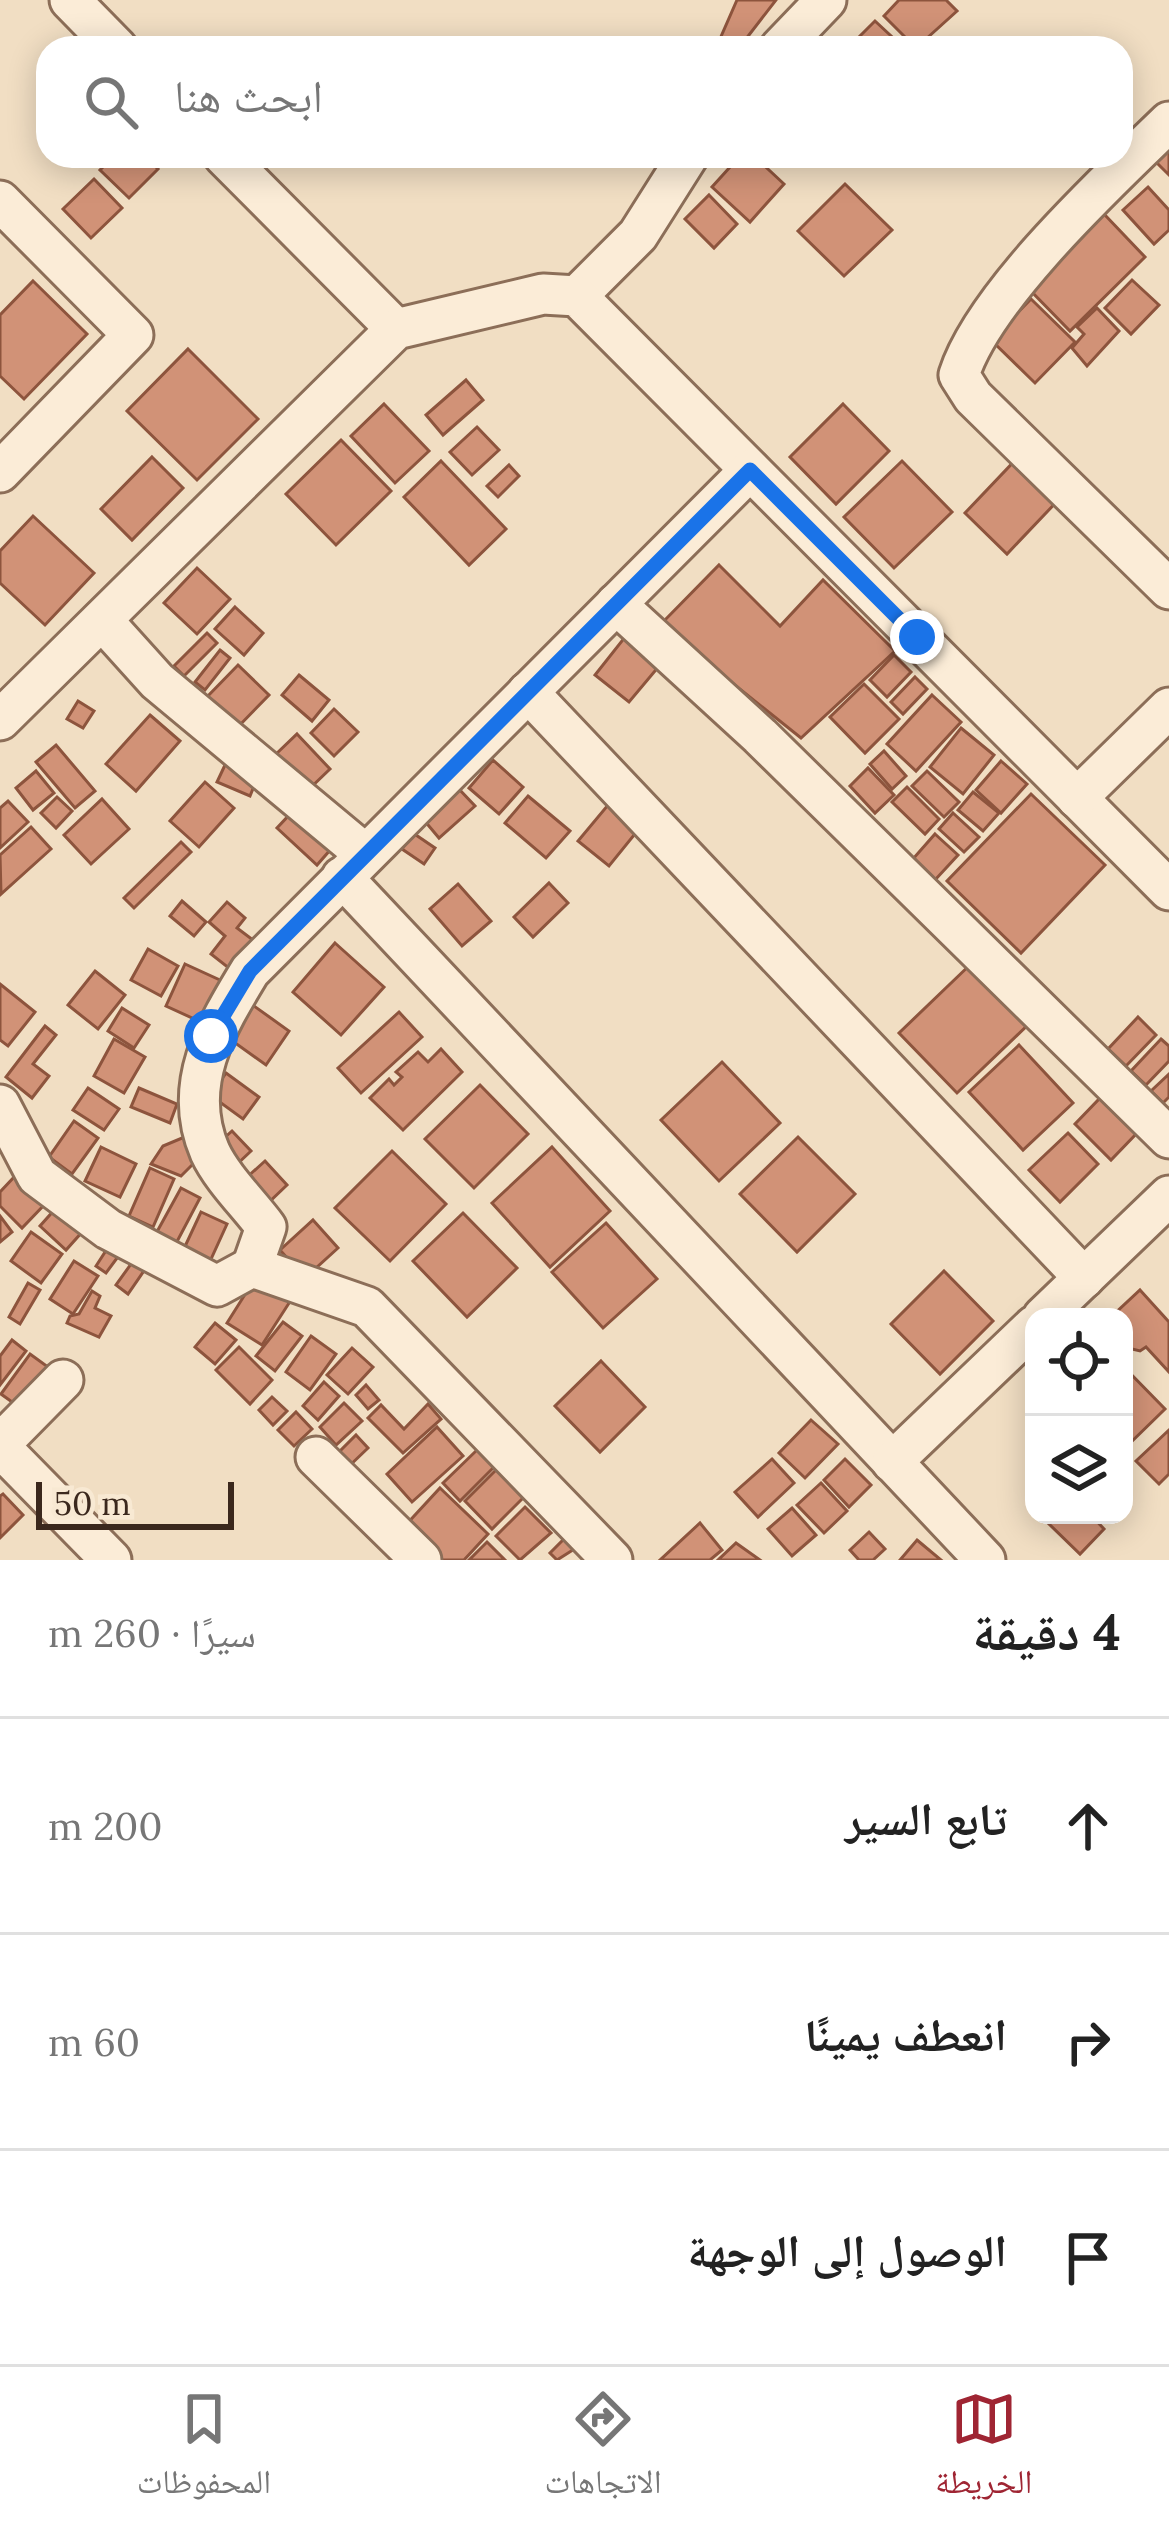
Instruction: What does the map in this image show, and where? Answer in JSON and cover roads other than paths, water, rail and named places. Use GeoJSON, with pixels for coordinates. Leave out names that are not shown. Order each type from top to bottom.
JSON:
{"type":"FeatureCollection","features":[{"type":"Feature","properties":{"kind":"street"},"geometry":{"type":"LineString","coordinates":[[70,0],[105,36]]}},
{"type":"Feature","properties":{"kind":"street"},"geometry":{"type":"LineString","coordinates":[[792,36],[826,0]]}},
{"type":"Feature","properties":{"kind":"street"},"geometry":{"type":"LineString","coordinates":[[1133,157],[1169,122]]}},
{"type":"Feature","properties":{"kind":"street"},"geometry":{"type":"LineString","coordinates":[[236,168],[396,329]]}},
{"type":"Feature","properties":{"kind":"street"},"geometry":{"type":"LineString","coordinates":[[577,296],[638,235],[680,168]]}},
{"type":"Feature","properties":{"kind":"street"},"geometry":{"type":"LineString","coordinates":[[1121,168],[1078,210],[969,344],[959,375],[973,397],[1168,588]]}},
{"type":"Feature","properties":{"kind":"street"},"geometry":{"type":"LineString","coordinates":[[0,201],[133,335],[0,472]]}},
{"type":"Feature","properties":{"kind":"street"},"geometry":{"type":"LineString","coordinates":[[0,721],[396,329],[543,294],[577,296],[1169,890]]}},
{"type":"Feature","properties":{"kind":"street"},"geometry":{"type":"LineString","coordinates":[[0,1105],[38,1176],[108,1228],[217,1286],[252,1267],[266,1227],[211,1153],[198,1095],[211,1036],[250,971],[750,470]]}},
{"type":"Feature","properties":{"kind":"street"},"geometry":{"type":"LineString","coordinates":[[616,604],[760,736],[1169,1138]]}},
{"type":"Feature","properties":{"kind":"street"},"geometry":{"type":"LineString","coordinates":[[102,620],[157,681],[354,866],[986,1560]]}},
{"type":"Feature","properties":{"kind":"street"},"geometry":{"type":"LineString","coordinates":[[528,692],[1084,1278]]}},
{"type":"Feature","properties":{"kind":"street"},"geometry":{"type":"LineString","coordinates":[[1077,798],[1169,708]]}},
{"type":"Feature","properties":{"kind":"street"},"geometry":{"type":"LineString","coordinates":[[1052,1308],[1169,1196]]}},
{"type":"Feature","properties":{"kind":"street"},"geometry":{"type":"LineString","coordinates":[[252,1267],[367,1307],[612,1560]]}},
{"type":"Feature","properties":{"kind":"street"},"geometry":{"type":"LineString","coordinates":[[892,1462],[1025,1335]]}},
{"type":"Feature","properties":{"kind":"street"},"geometry":{"type":"LineString","coordinates":[[63,1380],[0,1445],[111,1560]]}},
{"type":"Feature","properties":{"kind":"street"},"geometry":{"type":"LineString","coordinates":[[316,1457],[421,1560]]}}]}
